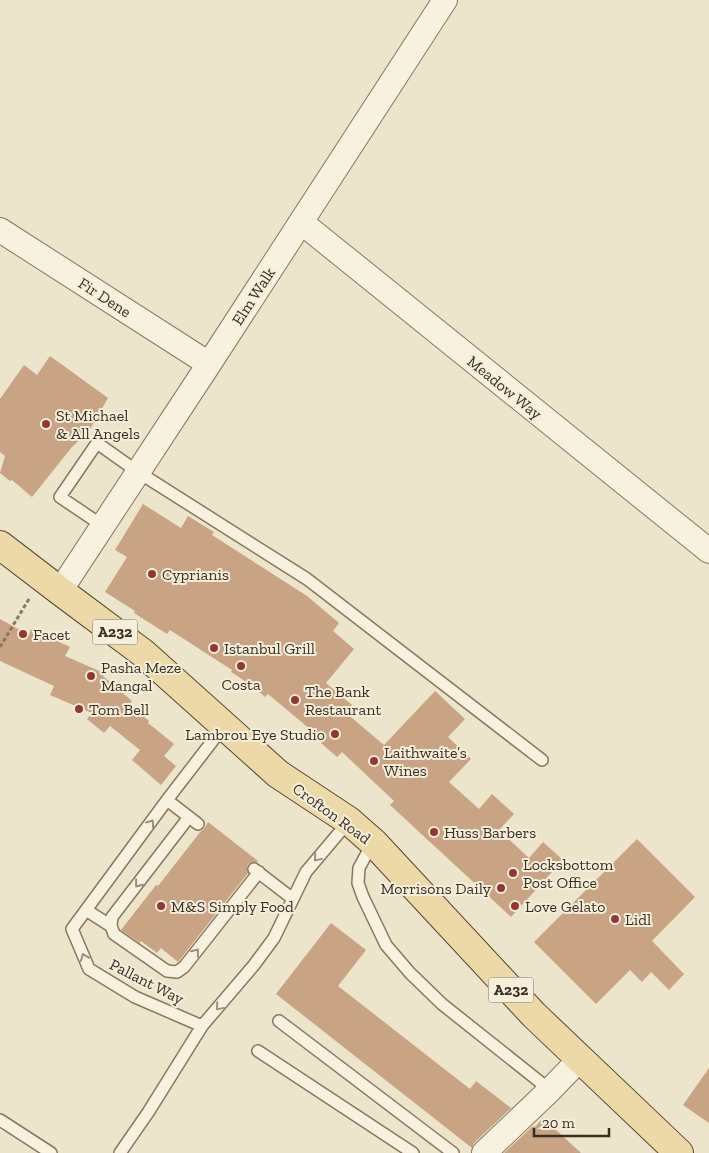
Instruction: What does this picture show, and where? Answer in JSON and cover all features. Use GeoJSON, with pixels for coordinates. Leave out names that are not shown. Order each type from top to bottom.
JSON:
{"type":"FeatureCollection","features":[{"type":"Feature","properties":{"kind":"main road","name":"Crofton Road"},"geometry":{"type":"LineString","coordinates":[[0,544],[143,653],[278,774],[349,821],[374,843],[534,1015],[679,1153]]}},
{"type":"Feature","properties":{"kind":"street","name":"Elm Walk"},"geometry":{"type":"LineString","coordinates":[[51,584],[103,526],[445,0]]}},
{"type":"Feature","properties":{"kind":"street","name":"Meadow Way"},"geometry":{"type":"LineString","coordinates":[[301,222],[709,551]]}},
{"type":"Feature","properties":{"kind":"street","name":"Fir Dene"},"geometry":{"type":"LineString","coordinates":[[0,230],[209,364]]}},
{"type":"Feature","properties":{"kind":"street"},"geometry":{"type":"LineString","coordinates":[[484,1153],[581,1058]]}},
{"type":"Feature","properties":{"kind":"lane"},"geometry":{"type":"LineString","coordinates":[[103,526],[60,497],[97,443],[138,472],[307,579],[542,760]]}},
{"type":"Feature","properties":{"kind":"lane","name":"Pallant Way"},"geometry":{"type":"LineString","coordinates":[[202,1026],[135,996],[89,969],[72,928],[224,725]]}},
{"type":"Feature","properties":{"kind":"lane"},"geometry":{"type":"LineString","coordinates":[[167,800],[194,821],[112,917],[111,926],[114,934],[167,971],[177,972],[184,967],[256,870],[293,899]]}},
{"type":"Feature","properties":{"kind":"lane"},"geometry":{"type":"LineString","coordinates":[[120,1153],[150,1112],[202,1026],[254,965],[274,938],[306,872],[349,821]]}},
{"type":"Feature","properties":{"kind":"lane"},"geometry":{"type":"LineString","coordinates":[[374,843],[359,868],[358,883],[386,944],[410,973],[442,1004],[550,1090]]}},
{"type":"Feature","properties":{"kind":"lane"},"geometry":{"type":"LineString","coordinates":[[86,910],[111,926]]}},
{"type":"Feature","properties":{"kind":"lane"},"geometry":{"type":"LineString","coordinates":[[279,1020],[454,1153]]}},
{"type":"Feature","properties":{"kind":"lane"},"geometry":{"type":"LineString","coordinates":[[258,1051],[413,1153]]}},
{"type":"Feature","properties":{"kind":"lane"},"geometry":{"type":"LineString","coordinates":[[0,1120],[51,1153]]}},
{"type":"Feature","properties":{"kind":"path"},"geometry":{"type":"LineString","coordinates":[[0,647],[51,584]]}},
{"type":"Feature","properties":{"kind":"building","name":"St Michael & All Angels"},"geometry":{"type":"Polygon","coordinates":[[[50,356],[108,398],[89,431],[72,447],[32,497],[12,480],[10,481],[0,473],[5,456],[0,452],[0,399],[24,365],[37,375],[50,356]]]}},
{"type":"Feature","properties":{"kind":"building"},"geometry":{"type":"Polygon","coordinates":[[[143,504],[181,528],[188,516],[214,532],[212,535],[307,596],[339,623],[333,631],[354,649],[326,683],[352,705],[346,713],[384,745],[435,691],[465,719],[448,737],[471,759],[449,782],[479,809],[492,794],[514,814],[499,830],[529,858],[543,842],[563,860],[511,917],[390,805],[394,801],[342,752],[337,757],[321,743],[323,740],[268,694],[265,697],[254,687],[231,672],[232,670],[170,630],[167,634],[105,592],[127,557],[115,550],[143,504]]]}},
{"type":"Feature","properties":{"kind":"building"},"geometry":{"type":"Polygon","coordinates":[[[0,619],[29,635],[31,629],[70,647],[65,656],[104,673],[103,676],[132,701],[129,705],[174,744],[164,756],[176,766],[161,785],[132,760],[140,750],[110,726],[104,733],[87,719],[92,713],[50,695],[54,686],[0,661],[0,619]]]}},
{"type":"Feature","properties":{"kind":"building"},"geometry":{"type":"Polygon","coordinates":[[[208,822],[258,861],[248,864],[248,873],[178,962],[161,948],[157,953],[121,930],[208,822]]]}},
{"type":"Feature","properties":{"kind":"building","name":"Lidl"},"geometry":{"type":"Polygon","coordinates":[[[637,839],[695,897],[652,941],[684,974],[669,990],[651,972],[642,982],[630,970],[596,1004],[534,942],[637,839]]]}},
{"type":"Feature","properties":{"kind":"building"},"geometry":{"type":"Polygon","coordinates":[[[331,923],[366,950],[338,986],[470,1089],[476,1081],[511,1108],[474,1143],[472,1148],[276,994],[331,923]]]}},
{"type":"Feature","properties":{"kind":"building"},"geometry":{"type":"Polygon","coordinates":[[[709,1068],[709,1123],[683,1105],[709,1068]]]}},
{"type":"Feature","properties":{"kind":"building"},"geometry":{"type":"Polygon","coordinates":[[[543,1118],[581,1153],[504,1153],[533,1126],[535,1127],[543,1118]]]}},
{"type":"Feature","properties":{"kind":"place","name":"St Michael & All Angels"},"geometry":{"type":"Point","coordinates":[46,424]}},
{"type":"Feature","properties":{"kind":"place","name":"Cyprianis"},"geometry":{"type":"Point","coordinates":[152,574]}},
{"type":"Feature","properties":{"kind":"place","name":"Facet"},"geometry":{"type":"Point","coordinates":[23,634]}},
{"type":"Feature","properties":{"kind":"place","name":"Istanbul Grill"},"geometry":{"type":"Point","coordinates":[214,648]}},
{"type":"Feature","properties":{"kind":"place","name":"Costa"},"geometry":{"type":"Point","coordinates":[241,666]}},
{"type":"Feature","properties":{"kind":"place","name":"Pasha Meze Mangal"},"geometry":{"type":"Point","coordinates":[91,676]}},
{"type":"Feature","properties":{"kind":"place","name":"The Bank Restaurant"},"geometry":{"type":"Point","coordinates":[295,700]}},
{"type":"Feature","properties":{"kind":"place","name":"Tom Bell"},"geometry":{"type":"Point","coordinates":[79,709]}},
{"type":"Feature","properties":{"kind":"place","name":"Lambrou Eye Studio"},"geometry":{"type":"Point","coordinates":[335,734]}},
{"type":"Feature","properties":{"kind":"place","name":"Laithwaite’s Wines"},"geometry":{"type":"Point","coordinates":[374,761]}},
{"type":"Feature","properties":{"kind":"place","name":"Huss Barbers"},"geometry":{"type":"Point","coordinates":[434,832]}},
{"type":"Feature","properties":{"kind":"place","name":"Locksbottom Post Office"},"geometry":{"type":"Point","coordinates":[513,873]}},
{"type":"Feature","properties":{"kind":"place","name":"Morrisons Daily"},"geometry":{"type":"Point","coordinates":[501,888]}},
{"type":"Feature","properties":{"kind":"place","name":"M&S Simply Food"},"geometry":{"type":"Point","coordinates":[161,906]}},
{"type":"Feature","properties":{"kind":"place","name":"Love Gelato"},"geometry":{"type":"Point","coordinates":[515,906]}},
{"type":"Feature","properties":{"kind":"place","name":"Lidl"},"geometry":{"type":"Point","coordinates":[615,919]}}]}
